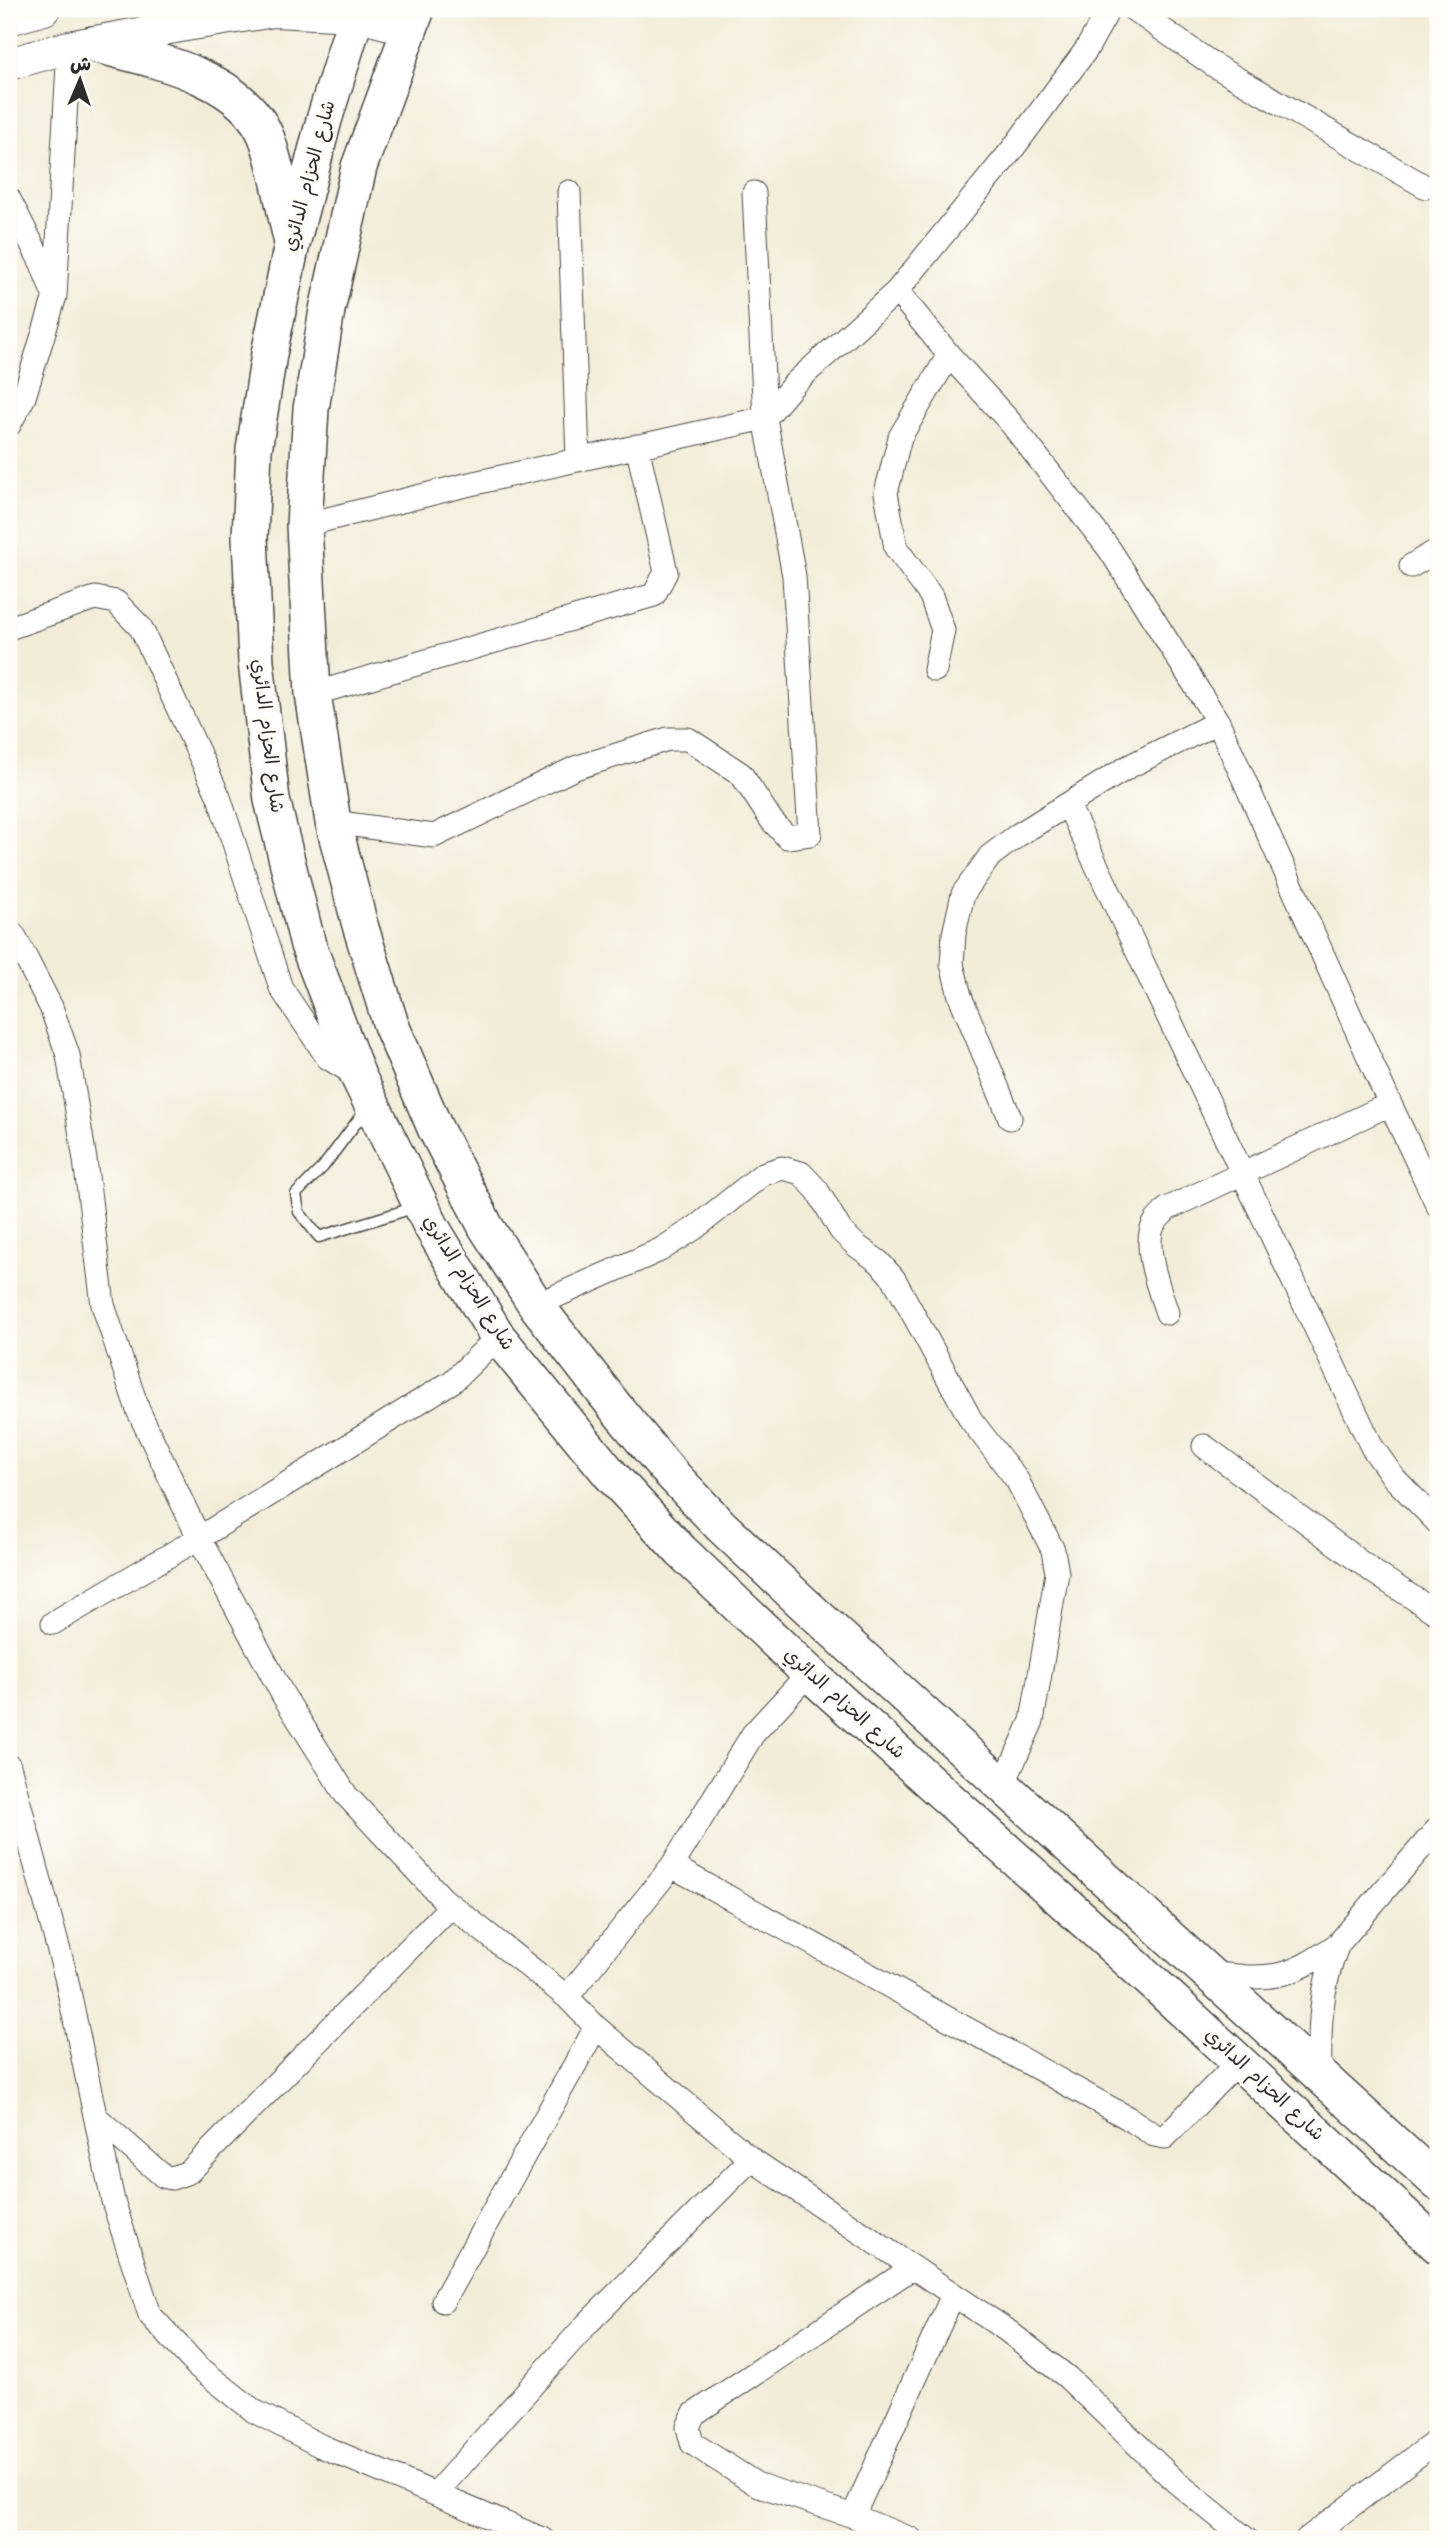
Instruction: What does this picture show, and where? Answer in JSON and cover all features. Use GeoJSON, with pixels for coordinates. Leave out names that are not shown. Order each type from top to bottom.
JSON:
{"type":"FeatureCollection","features":[{"type":"Feature","properties":{"kind":"main road"},"geometry":{"type":"LineString","coordinates":[[9,19],[44,9]]}},
{"type":"Feature","properties":{"kind":"main road"},"geometry":{"type":"LineString","coordinates":[[9,64],[81,45],[263,12],[356,12],[413,19],[359,167],[327,310],[311,409],[304,525],[313,694],[333,822],[360,925],[391,1025],[435,1128],[486,1227],[536,1305],[665,1467],[722,1526],[1438,2183]]}},
{"type":"Feature","properties":{"kind":"main road","name":"شارع الحزام الدائري"},"geometry":{"type":"LineString","coordinates":[[356,12],[324,120],[292,244],[269,354],[254,450],[250,538],[256,662],[275,814],[308,945],[364,1089],[421,1206],[498,1337],[610,1474],[672,1542],[808,1673],[1239,2061],[1438,2246]]}},
{"type":"Feature","properties":{"kind":"main road"},"geometry":{"type":"LineString","coordinates":[[81,45],[174,67],[212,82],[236,98],[254,116],[266,137],[292,244]]}},
{"type":"Feature","properties":{"kind":"street"},"geometry":{"type":"LineString","coordinates":[[304,525],[470,484],[765,418],[795,383],[897,292],[1011,151],[1086,50],[1105,16],[1106,9]]}},
{"type":"Feature","properties":{"kind":"street"},"geometry":{"type":"LineString","coordinates":[[1133,9],[1159,15],[1215,66],[1426,187]]}},
{"type":"Feature","properties":{"kind":"street"},"geometry":{"type":"LineString","coordinates":[[9,425],[24,397],[55,296],[81,45]]}},
{"type":"Feature","properties":{"kind":"street"},"geometry":{"type":"LineString","coordinates":[[569,192],[578,460]]}},
{"type":"Feature","properties":{"kind":"street"},"geometry":{"type":"LineString","coordinates":[[333,822],[434,836],[575,768],[668,739],[688,739],[741,774],[772,821],[787,837],[810,834],[794,576],[765,418],[754,193]]}},
{"type":"Feature","properties":{"kind":"street"},"geometry":{"type":"LineString","coordinates":[[9,199],[55,296]]}},
{"type":"Feature","properties":{"kind":"street"},"geometry":{"type":"LineString","coordinates":[[897,292],[1010,422],[1110,550],[1218,722],[1438,1206]]}},
{"type":"Feature","properties":{"kind":"street"},"geometry":{"type":"LineString","coordinates":[[936,670],[943,631],[931,596],[896,548],[886,493],[900,437],[949,355]]}},
{"type":"Feature","properties":{"kind":"street"},"geometry":{"type":"LineString","coordinates":[[313,694],[654,595],[666,572],[637,446]]}},
{"type":"Feature","properties":{"kind":"street"},"geometry":{"type":"LineString","coordinates":[[1411,566],[1438,550]]}},
{"type":"Feature","properties":{"kind":"street"},"geometry":{"type":"LineString","coordinates":[[9,628],[95,598],[116,602],[141,628],[219,797],[281,988],[328,1058],[364,1089]]}},
{"type":"Feature","properties":{"kind":"street"},"geometry":{"type":"LineString","coordinates":[[1010,1118],[960,996],[952,964],[954,934],[963,894],[990,856],[1018,835],[1128,767],[1218,722]]}},
{"type":"Feature","properties":{"kind":"street"},"geometry":{"type":"LineString","coordinates":[[1068,805],[1372,1447],[1394,1478],[1438,1523]]}},
{"type":"Feature","properties":{"kind":"street"},"geometry":{"type":"LineString","coordinates":[[9,931],[15,937],[51,1007],[68,1055],[85,1160],[103,1305],[138,1410],[200,1538],[283,1695],[346,1795],[451,1906],[568,1997],[596,2027],[751,2159],[1005,2329],[1068,2377],[1175,2481],[1246,2539]]}},
{"type":"Feature","properties":{"kind":"street"},"geometry":{"type":"LineString","coordinates":[[1167,1313],[1152,1261],[1150,1243],[1154,1223],[1167,1209],[1390,1104]]}},
{"type":"Feature","properties":{"kind":"street"},"geometry":{"type":"LineString","coordinates":[[536,1305],[660,1250],[695,1228],[763,1174],[782,1168],[801,1173],[817,1190],[841,1231],[857,1247],[879,1262],[894,1279],[971,1420],[1017,1480],[1053,1550],[1057,1573],[1031,1721],[1003,1785]]}},
{"type":"Feature","properties":{"kind":"street"},"geometry":{"type":"LineString","coordinates":[[53,1623],[200,1538],[453,1381],[498,1337]]}},
{"type":"Feature","properties":{"kind":"street"},"geometry":{"type":"LineString","coordinates":[[1204,1446],[1376,1573],[1438,1614]]}},
{"type":"Feature","properties":{"kind":"street"},"geometry":{"type":"LineString","coordinates":[[568,1997],[672,1866],[753,1734],[808,1673]]}},
{"type":"Feature","properties":{"kind":"street"},"geometry":{"type":"LineString","coordinates":[[9,1766],[66,1977],[113,2201],[150,2315],[197,2366],[254,2411],[321,2446],[542,2539]]}},
{"type":"Feature","properties":{"kind":"street"},"geometry":{"type":"LineString","coordinates":[[1209,1973],[1273,1977],[1307,1964],[1338,1944],[1438,1828]]}},
{"type":"Feature","properties":{"kind":"street"},"geometry":{"type":"LineString","coordinates":[[672,1866],[1128,2118],[1154,2135],[1165,2137],[1239,2061]]}},
{"type":"Feature","properties":{"kind":"street"},"geometry":{"type":"LineString","coordinates":[[95,2116],[163,2176],[172,2178],[189,2172],[451,1906]]}},
{"type":"Feature","properties":{"kind":"street"},"geometry":{"type":"LineString","coordinates":[[1320,2076],[1320,2011],[1329,1969],[1338,1944]]}},
{"type":"Feature","properties":{"kind":"street"},"geometry":{"type":"LineString","coordinates":[[443,2301],[596,2027]]}},
{"type":"Feature","properties":{"kind":"street"},"geometry":{"type":"LineString","coordinates":[[436,2493],[586,2325],[751,2159]]}},
{"type":"Feature","properties":{"kind":"street"},"geometry":{"type":"LineString","coordinates":[[911,2539],[853,2516],[756,2484],[692,2443],[688,2427],[694,2414],[912,2269]]}},
{"type":"Feature","properties":{"kind":"street"},"geometry":{"type":"LineString","coordinates":[[853,2516],[953,2295]]}},
{"type":"Feature","properties":{"kind":"street"},"geometry":{"type":"LineString","coordinates":[[1307,2539],[1438,2440]]}},
{"type":"Feature","properties":{"kind":"lane"},"geometry":{"type":"LineString","coordinates":[[364,1089],[323,1167],[296,1194],[299,1212],[319,1237],[421,1206]]}}]}
